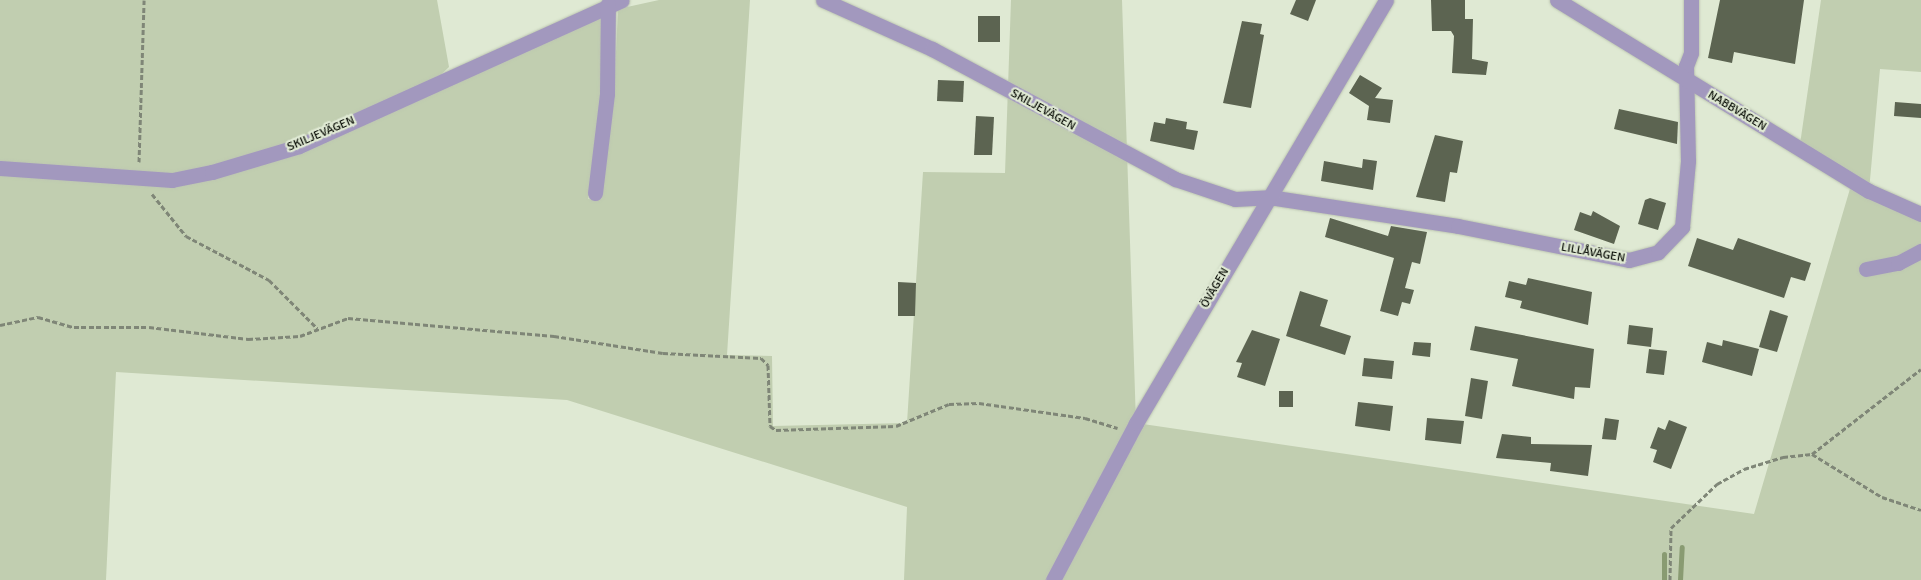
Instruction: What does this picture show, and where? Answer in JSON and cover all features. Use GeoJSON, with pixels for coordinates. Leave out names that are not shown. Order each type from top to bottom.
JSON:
{"type":"FeatureCollection","features":[{"type":"Feature","properties":{"kind":"street","name":"SKILJEVÄGEN"},"geometry":{"type":"LineString","coordinates":[[824,0],[932,49],[1176,180],[1236,199],[1269,197]]}},
{"type":"Feature","properties":{"kind":"street","name":"ÖVÄGEN"},"geometry":{"type":"LineString","coordinates":[[1053,580],[1131,433],[1386,0]]}},
{"type":"Feature","properties":{"kind":"street","name":"NABBVÄGEN"},"geometry":{"type":"LineString","coordinates":[[1556,0],[1870,191],[1921,214]]}},
{"type":"Feature","properties":{"kind":"street","name":"LILLÅVÄGEN"},"geometry":{"type":"LineString","coordinates":[[1269,197],[1458,226],[1629,260],[1658,252],[1682,227],[1690,83],[1686,66],[1691,53],[1691,0]]}},
{"type":"Feature","properties":{"kind":"street","name":"SKILJEVÄGEN"},"geometry":{"type":"LineString","coordinates":[[0,168],[172,180],[212,172],[299,146],[615,2]]}},
{"type":"Feature","properties":{"kind":"street"},"geometry":{"type":"LineString","coordinates":[[595,193],[607,94],[615,2]]}},
{"type":"Feature","properties":{"kind":"street"},"geometry":{"type":"LineString","coordinates":[[1866,269],[1898,263],[1921,251]]}},
{"type":"Feature","properties":{"kind":"path"},"geometry":{"type":"LineString","coordinates":[[0,325],[38,317],[74,327],[149,327],[248,339],[300,336],[348,318],[554,336],[663,354],[760,358],[768,365],[770,426],[776,430],[896,426],[949,404],[979,402],[1085,418],[1131,433]]}},
{"type":"Feature","properties":{"kind":"path"},"geometry":{"type":"LineString","coordinates":[[1670,580],[1671,528],[1717,484],[1744,469],[1812,454],[1921,369]]}},
{"type":"Feature","properties":{"kind":"path"},"geometry":{"type":"LineString","coordinates":[[1812,454],[1882,496],[1921,510]]}},
{"type":"Feature","properties":{"kind":"green space"},"geometry":{"type":"Polygon","coordinates":[[[0,0],[437,0],[449,67],[429,86],[603,15],[602,92],[588,199],[598,200],[614,95],[618,9],[659,0],[750,0],[727,355],[772,356],[773,426],[907,423],[923,172],[1005,173],[1011,0],[1122,0],[1136,423],[1754,514],[1852,182],[1799,151],[1821,0],[1921,0],[1921,72],[1880,69],[1869,191],[1921,214],[1921,580],[904,580],[907,507],[567,400],[116,372],[106,580],[0,580],[0,0]]]}},
{"type":"Feature","properties":{"kind":"building"},"geometry":{"type":"Polygon","coordinates":[[[1296,0],[1316,0],[1308,21],[1290,14],[1296,0]]]}},
{"type":"Feature","properties":{"kind":"building"},"geometry":{"type":"Polygon","coordinates":[[[1431,0],[1465,0],[1465,19],[1473,19],[1472,59],[1488,62],[1486,75],[1452,73],[1454,36],[1451,31],[1432,31],[1431,0]]]}},
{"type":"Feature","properties":{"kind":"building"},"geometry":{"type":"Polygon","coordinates":[[[1720,0],[1804,0],[1795,64],[1734,52],[1732,63],[1708,58],[1720,0]]]}},
{"type":"Feature","properties":{"kind":"building"},"geometry":{"type":"Polygon","coordinates":[[[978,16],[1000,16],[1000,42],[978,42],[978,16]]]}},
{"type":"Feature","properties":{"kind":"building"},"geometry":{"type":"Polygon","coordinates":[[[1242,21],[1262,24],[1260,34],[1264,35],[1251,108],[1223,103],[1242,21]]]}},
{"type":"Feature","properties":{"kind":"building"},"geometry":{"type":"Polygon","coordinates":[[[1360,75],[1382,88],[1375,98],[1393,100],[1390,123],[1367,120],[1369,106],[1349,93],[1360,75]]]}},
{"type":"Feature","properties":{"kind":"building"},"geometry":{"type":"Polygon","coordinates":[[[938,80],[964,81],[963,102],[937,101],[938,80]]]}},
{"type":"Feature","properties":{"kind":"building"},"geometry":{"type":"Polygon","coordinates":[[[1895,102],[1921,104],[1921,118],[1894,116],[1895,102]]]}},
{"type":"Feature","properties":{"kind":"building"},"geometry":{"type":"Polygon","coordinates":[[[1619,109],[1678,122],[1677,144],[1614,129],[1619,109]]]}},
{"type":"Feature","properties":{"kind":"building"},"geometry":{"type":"Polygon","coordinates":[[[976,116],[994,117],[992,155],[974,155],[976,116]]]}},
{"type":"Feature","properties":{"kind":"building"},"geometry":{"type":"Polygon","coordinates":[[[1166,118],[1187,122],[1186,129],[1198,131],[1194,150],[1150,141],[1154,122],[1165,124],[1166,118]]]}},
{"type":"Feature","properties":{"kind":"building"},"geometry":{"type":"Polygon","coordinates":[[[1435,135],[1463,141],[1457,173],[1450,172],[1445,202],[1416,197],[1435,135]]]}},
{"type":"Feature","properties":{"kind":"building"},"geometry":{"type":"Polygon","coordinates":[[[1363,159],[1377,161],[1373,190],[1321,181],[1324,161],[1362,168],[1363,159]]]}},
{"type":"Feature","properties":{"kind":"building"},"geometry":{"type":"Polygon","coordinates":[[[1650,198],[1666,203],[1658,230],[1638,224],[1645,200],[1650,198]]]}},
{"type":"Feature","properties":{"kind":"building"},"geometry":{"type":"Polygon","coordinates":[[[1593,211],[1620,226],[1614,244],[1574,230],[1580,212],[1591,216],[1593,211]]]}},
{"type":"Feature","properties":{"kind":"building"},"geometry":{"type":"Polygon","coordinates":[[[1330,218],[1388,236],[1391,226],[1427,232],[1420,264],[1412,262],[1405,288],[1414,290],[1410,304],[1402,302],[1398,316],[1380,311],[1394,258],[1325,237],[1330,218]]]}},
{"type":"Feature","properties":{"kind":"building"},"geometry":{"type":"Polygon","coordinates":[[[1697,238],[1733,250],[1738,238],[1811,263],[1805,281],[1791,277],[1784,298],[1688,266],[1697,238]]]}},
{"type":"Feature","properties":{"kind":"building"},"geometry":{"type":"Polygon","coordinates":[[[1528,278],[1592,292],[1588,325],[1520,308],[1522,301],[1505,297],[1509,281],[1526,285],[1528,278]]]}},
{"type":"Feature","properties":{"kind":"building"},"geometry":{"type":"Polygon","coordinates":[[[898,282],[916,283],[915,316],[898,316],[898,282]]]}},
{"type":"Feature","properties":{"kind":"building"},"geometry":{"type":"Polygon","coordinates":[[[1300,291],[1328,300],[1320,326],[1351,336],[1345,355],[1286,336],[1300,291]]]}},
{"type":"Feature","properties":{"kind":"building"},"geometry":{"type":"Polygon","coordinates":[[[1770,310],[1788,316],[1777,352],[1759,347],[1770,310]]]}},
{"type":"Feature","properties":{"kind":"building"},"geometry":{"type":"Polygon","coordinates":[[[1629,325],[1653,328],[1651,347],[1627,344],[1629,325]]]}},
{"type":"Feature","properties":{"kind":"building"},"geometry":{"type":"Polygon","coordinates":[[[1475,326],[1594,349],[1590,388],[1575,387],[1574,399],[1512,386],[1518,359],[1470,350],[1475,326]]]}},
{"type":"Feature","properties":{"kind":"building"},"geometry":{"type":"Polygon","coordinates":[[[1252,330],[1280,339],[1265,386],[1237,377],[1242,363],[1236,362],[1252,330]]]}},
{"type":"Feature","properties":{"kind":"building"},"geometry":{"type":"Polygon","coordinates":[[[1723,340],[1759,349],[1752,376],[1702,362],[1707,342],[1722,346],[1723,340]]]}},
{"type":"Feature","properties":{"kind":"building"},"geometry":{"type":"Polygon","coordinates":[[[1414,342],[1431,343],[1430,357],[1412,355],[1414,342]]]}},
{"type":"Feature","properties":{"kind":"building"},"geometry":{"type":"Polygon","coordinates":[[[1649,349],[1667,351],[1664,375],[1646,373],[1649,349]]]}},
{"type":"Feature","properties":{"kind":"building"},"geometry":{"type":"Polygon","coordinates":[[[1364,358],[1394,361],[1392,379],[1362,376],[1364,358]]]}},
{"type":"Feature","properties":{"kind":"building"},"geometry":{"type":"Polygon","coordinates":[[[1471,378],[1488,381],[1482,419],[1465,416],[1471,378]]]}},
{"type":"Feature","properties":{"kind":"building"},"geometry":{"type":"Polygon","coordinates":[[[1279,391],[1293,391],[1293,407],[1279,407],[1279,391]]]}},
{"type":"Feature","properties":{"kind":"building"},"geometry":{"type":"Polygon","coordinates":[[[1358,402],[1393,406],[1390,431],[1355,426],[1358,402]]]}},
{"type":"Feature","properties":{"kind":"building"},"geometry":{"type":"Polygon","coordinates":[[[1427,418],[1464,421],[1461,444],[1425,440],[1427,418]]]}},
{"type":"Feature","properties":{"kind":"building"},"geometry":{"type":"Polygon","coordinates":[[[1605,418],[1619,420],[1616,440],[1602,439],[1605,418]]]}},
{"type":"Feature","properties":{"kind":"building"},"geometry":{"type":"Polygon","coordinates":[[[1669,420],[1687,427],[1671,469],[1653,462],[1657,450],[1650,448],[1658,427],[1665,430],[1669,420]]]}},
{"type":"Feature","properties":{"kind":"building"},"geometry":{"type":"Polygon","coordinates":[[[1502,434],[1531,437],[1531,444],[1592,445],[1588,476],[1550,471],[1551,463],[1496,458],[1502,434]]]}},
{"type":"Feature","properties":{"kind":"waterway"},"geometry":{"type":"LineString","coordinates":[[1680,580],[1682,547]]}},
{"type":"Feature","properties":{"kind":"waterway"},"geometry":{"type":"LineString","coordinates":[[1664,554],[1664,580]]}}]}
